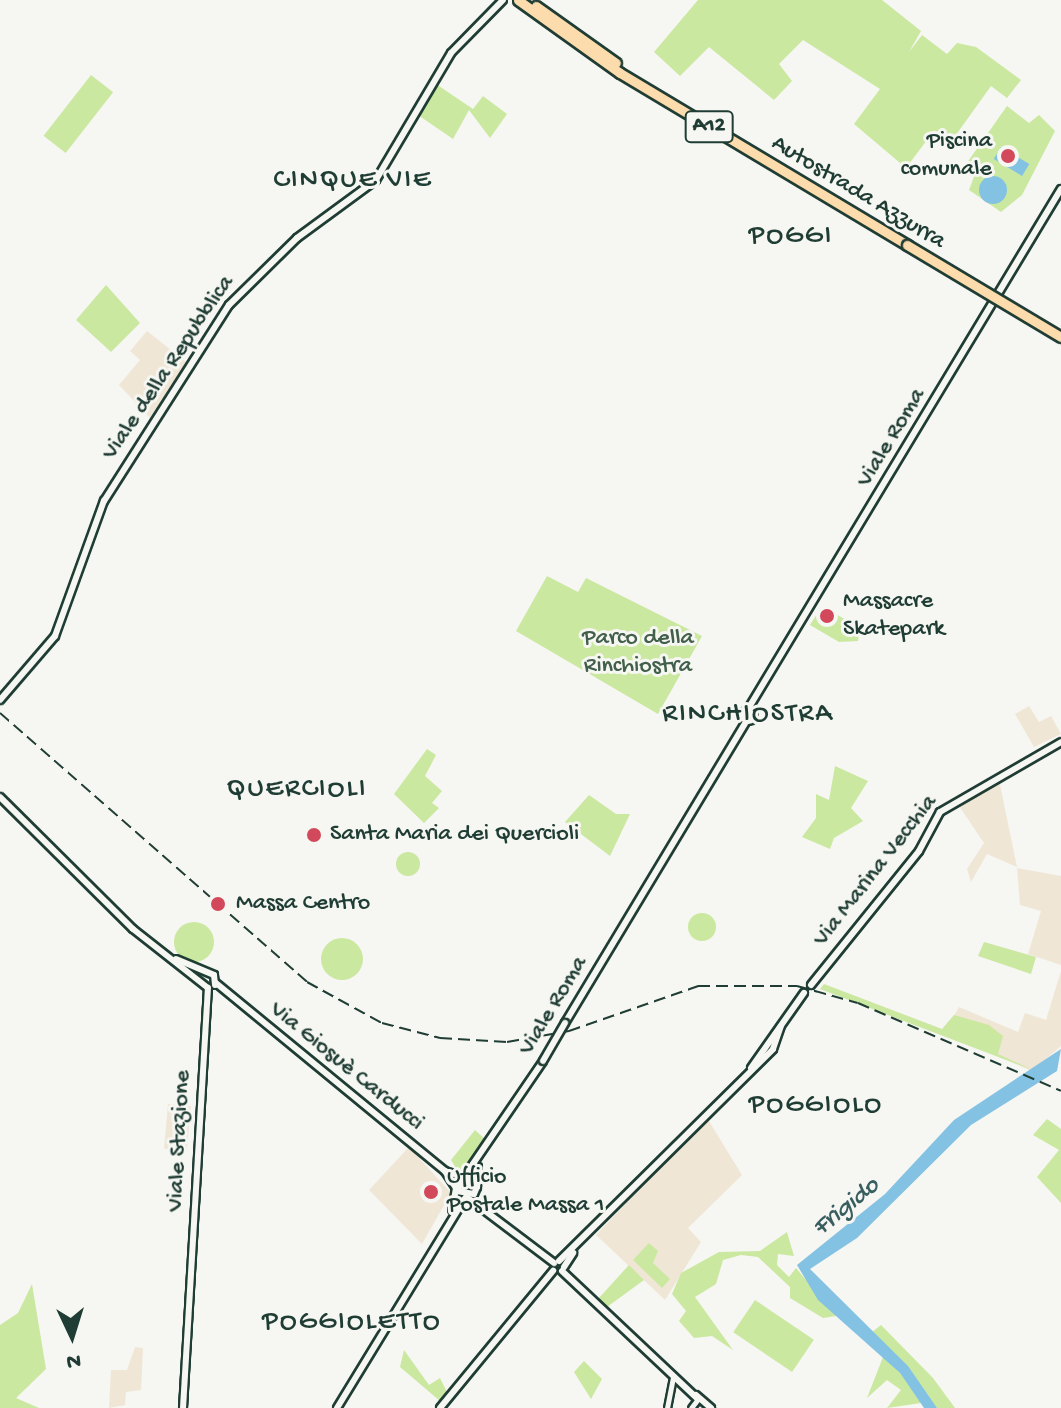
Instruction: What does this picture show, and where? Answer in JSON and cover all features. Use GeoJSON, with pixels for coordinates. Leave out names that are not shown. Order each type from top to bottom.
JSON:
{"type":"FeatureCollection","features":[{"type":"Feature","properties":{"kind":"highway","name":"Autostrada Azzurra"},"geometry":{"type":"LineString","coordinates":[[518,0],[620,73],[1061,330]]}},
{"type":"Feature","properties":{"kind":"highway","name":"Autostrada Azzurra"},"geometry":{"type":"LineString","coordinates":[[528,0],[623,68],[1061,337]]}},
{"type":"Feature","properties":{"kind":"main road","name":"Viale della Repubblica"},"geometry":{"type":"LineString","coordinates":[[0,700],[55,636],[104,501],[229,305],[297,238],[376,180],[451,53],[503,0]]}},
{"type":"Feature","properties":{"kind":"main road","name":"Viale Roma"},"geometry":{"type":"LineString","coordinates":[[456,1188],[464,1177],[478,1167],[543,1061],[1061,189]]}},
{"type":"Feature","properties":{"kind":"main road","name":"Via Marina Vecchia"},"geometry":{"type":"LineString","coordinates":[[811,985],[919,851],[940,812],[1061,742]]}},
{"type":"Feature","properties":{"kind":"main road"},"geometry":{"type":"LineString","coordinates":[[0,798],[146,939],[204,977],[208,988],[216,983]]}},
{"type":"Feature","properties":{"kind":"main road","name":"Via Giosuè Carducci"},"geometry":{"type":"LineString","coordinates":[[204,977],[216,983],[223,992],[445,1171],[467,1198]]}},
{"type":"Feature","properties":{"kind":"main road","name":"Viale Stazione"},"geometry":{"type":"LineString","coordinates":[[183,1408],[208,988]]}},
{"type":"Feature","properties":{"kind":"main road"},"geometry":{"type":"LineString","coordinates":[[751,1069],[804,993]]}},
{"type":"Feature","properties":{"kind":"main road"},"geometry":{"type":"LineString","coordinates":[[440,1408],[558,1267],[771,1052],[782,1021]]}},
{"type":"Feature","properties":{"kind":"main road"},"geometry":{"type":"LineString","coordinates":[[763,1048],[771,1052]]}},
{"type":"Feature","properties":{"kind":"main road"},"geometry":{"type":"LineString","coordinates":[[452,1210],[476,1186],[478,1167]]}},
{"type":"Feature","properties":{"kind":"main road","name":"Via Giosuè Carducci"},"geometry":{"type":"LineString","coordinates":[[445,1171],[464,1177],[476,1186]]}},
{"type":"Feature","properties":{"kind":"main road"},"geometry":{"type":"LineString","coordinates":[[476,1186],[486,1206]]}},
{"type":"Feature","properties":{"kind":"main road"},"geometry":{"type":"LineString","coordinates":[[337,1408],[452,1210],[456,1188]]}},
{"type":"Feature","properties":{"kind":"main road"},"geometry":{"type":"LineString","coordinates":[[467,1198],[486,1206],[558,1267],[673,1378],[697,1397],[701,1408]]}},
{"type":"Feature","properties":{"kind":"street"},"geometry":{"type":"LineString","coordinates":[[668,1408],[673,1378]]}},
{"type":"Feature","properties":{"kind":"street"},"geometry":{"type":"LineString","coordinates":[[697,1397],[701,1408]]}},
{"type":"Feature","properties":{"kind":"shaded area"},"geometry":{"type":"Polygon","coordinates":[[[147,331],[186,362],[150,418],[119,385],[140,360],[130,351],[147,331]]]}},
{"type":"Feature","properties":{"kind":"shaded area"},"geometry":{"type":"Polygon","coordinates":[[[1029,706],[1039,722],[1051,716],[1061,734],[1034,747],[1015,714],[1029,706]]]}},
{"type":"Feature","properties":{"kind":"shaded area"},"geometry":{"type":"Polygon","coordinates":[[[999,780],[1017,867],[987,854],[971,882],[967,869],[984,843],[957,803],[999,780]]]}},
{"type":"Feature","properties":{"kind":"shaded area"},"geometry":{"type":"Polygon","coordinates":[[[1017,868],[1061,876],[1061,965],[1028,954],[1041,911],[1020,905],[1017,868]]]}},
{"type":"Feature","properties":{"kind":"shaded area"},"geometry":{"type":"Polygon","coordinates":[[[1061,971],[1061,1046],[1032,1071],[944,1033],[959,1007],[1018,1032],[1025,1013],[1046,1020],[1061,971]]]}},
{"type":"Feature","properties":{"kind":"shaded area"},"geometry":{"type":"Polygon","coordinates":[[[168,1104],[191,1106],[187,1151],[164,1149],[168,1104]]]}},
{"type":"Feature","properties":{"kind":"shaded area"},"geometry":{"type":"Polygon","coordinates":[[[707,1118],[742,1175],[688,1228],[701,1242],[665,1300],[596,1235],[707,1118]]]}},
{"type":"Feature","properties":{"kind":"shaded area"},"geometry":{"type":"Polygon","coordinates":[[[409,1147],[451,1193],[422,1244],[369,1190],[409,1147]]]}},
{"type":"Feature","properties":{"kind":"shaded area"},"geometry":{"type":"Polygon","coordinates":[[[135,1347],[143,1348],[141,1390],[126,1392],[125,1405],[109,1408],[111,1370],[127,1370],[135,1347]]]}},
{"type":"Feature","properties":{"kind":"green space"},"geometry":{"type":"Polygon","coordinates":[[[698,0],[882,0],[921,31],[909,52],[922,35],[947,54],[957,43],[976,47],[1021,80],[1007,98],[991,86],[948,146],[930,136],[906,168],[854,124],[880,89],[803,40],[779,64],[792,81],[774,100],[709,47],[680,76],[654,52],[698,0]]]}},
{"type":"Feature","properties":{"kind":"green space"},"geometry":{"type":"Polygon","coordinates":[[[91,75],[113,92],[66,153],[44,136],[91,75]]]}},
{"type":"Feature","properties":{"kind":"green space"},"geometry":{"type":"Polygon","coordinates":[[[436,84],[473,109],[483,96],[507,114],[490,138],[469,110],[453,139],[418,115],[436,84]]]}},
{"type":"Feature","properties":{"kind":"green space","name":"Piscina comunale"},"geometry":{"type":"Polygon","coordinates":[[[1007,106],[1029,123],[1039,115],[1055,131],[1022,195],[1001,212],[969,190],[975,174],[964,167],[1007,106]]]}},
{"type":"Feature","properties":{"kind":"green space"},"geometry":{"type":"Polygon","coordinates":[[[106,285],[140,323],[111,352],[76,320],[106,285]]]}},
{"type":"Feature","properties":{"kind":"green space","name":"Parco della Rinchiostra"},"geometry":{"type":"Polygon","coordinates":[[[547,576],[578,592],[586,578],[702,636],[658,714],[516,631],[547,576]]]}},
{"type":"Feature","properties":{"kind":"green space","name":"Massacre Skatepark"},"geometry":{"type":"Polygon","coordinates":[[[822,606],[860,628],[858,641],[839,642],[810,625],[822,606]]]}},
{"type":"Feature","properties":{"kind":"green space"},"geometry":{"type":"Polygon","coordinates":[[[427,749],[436,755],[425,776],[442,791],[432,803],[439,808],[424,823],[394,794],[427,749]]]}},
{"type":"Feature","properties":{"kind":"green space"},"geometry":{"type":"Polygon","coordinates":[[[835,766],[868,781],[851,808],[863,821],[834,838],[830,849],[802,837],[816,818],[816,794],[829,800],[835,766]]]}},
{"type":"Feature","properties":{"kind":"green space"},"geometry":{"type":"Polygon","coordinates":[[[589,795],[616,814],[630,814],[610,856],[565,822],[589,795]]]}},
{"type":"Feature","properties":{"kind":"green space"},"geometry":{"type":"Polygon","coordinates":[[[408,852],[419,859],[420,864],[413,875],[408,876],[397,869],[396,864],[403,853],[408,852]]]}},
{"type":"Feature","properties":{"kind":"green space"},"geometry":{"type":"Polygon","coordinates":[[[702,913],[712,917],[716,927],[712,937],[702,941],[692,937],[688,927],[692,917],[702,913]]]}},
{"type":"Feature","properties":{"kind":"green space"},"geometry":{"type":"Polygon","coordinates":[[[194,922],[208,928],[214,942],[208,956],[194,962],[180,956],[174,942],[180,928],[194,922]]]}},
{"type":"Feature","properties":{"kind":"green space"},"geometry":{"type":"Polygon","coordinates":[[[342,938],[357,944],[363,959],[357,974],[342,980],[327,974],[321,959],[327,944],[342,938]]]}},
{"type":"Feature","properties":{"kind":"green space"},"geometry":{"type":"Polygon","coordinates":[[[984,942],[1036,957],[1031,974],[978,956],[984,942]]]}},
{"type":"Feature","properties":{"kind":"green space"},"geometry":{"type":"Polygon","coordinates":[[[824,984],[942,1029],[954,1015],[989,1025],[1003,1036],[998,1054],[1035,1071],[820,989],[824,984]]]}},
{"type":"Feature","properties":{"kind":"green space"},"geometry":{"type":"Polygon","coordinates":[[[1047,1119],[1061,1129],[1061,1203],[1037,1177],[1059,1150],[1033,1135],[1047,1119]]]}},
{"type":"Feature","properties":{"kind":"green space"},"geometry":{"type":"Polygon","coordinates":[[[475,1130],[486,1140],[468,1170],[458,1171],[451,1160],[475,1130]]]}},
{"type":"Feature","properties":{"kind":"green space"},"geometry":{"type":"Polygon","coordinates":[[[787,1232],[794,1256],[778,1254],[777,1265],[789,1277],[796,1268],[836,1316],[823,1318],[790,1298],[790,1287],[758,1257],[741,1255],[723,1260],[716,1284],[695,1297],[733,1350],[712,1336],[694,1338],[679,1321],[686,1311],[672,1294],[681,1273],[719,1252],[760,1251],[787,1232]]]}},
{"type":"Feature","properties":{"kind":"green space"},"geometry":{"type":"Polygon","coordinates":[[[649,1243],[658,1251],[653,1263],[670,1279],[662,1288],[633,1260],[649,1243]]]}},
{"type":"Feature","properties":{"kind":"green space"},"geometry":{"type":"Polygon","coordinates":[[[629,1265],[644,1280],[607,1307],[598,1299],[629,1265]]]}},
{"type":"Feature","properties":{"kind":"green space"},"geometry":{"type":"Polygon","coordinates":[[[32,1284],[46,1369],[16,1398],[39,1408],[0,1408],[0,1325],[18,1313],[32,1284]]]}},
{"type":"Feature","properties":{"kind":"green space"},"geometry":{"type":"Polygon","coordinates":[[[755,1300],[814,1340],[792,1372],[733,1332],[755,1300]]]}},
{"type":"Feature","properties":{"kind":"green space"},"geometry":{"type":"Polygon","coordinates":[[[881,1325],[933,1378],[955,1408],[937,1408],[872,1332],[881,1325]]]}},
{"type":"Feature","properties":{"kind":"green space"},"geometry":{"type":"Polygon","coordinates":[[[404,1350],[429,1385],[440,1378],[447,1392],[440,1401],[400,1367],[404,1350]]]}},
{"type":"Feature","properties":{"kind":"green space"},"geometry":{"type":"Polygon","coordinates":[[[883,1357],[900,1373],[921,1403],[887,1408],[901,1390],[887,1380],[867,1398],[883,1357]]]}},
{"type":"Feature","properties":{"kind":"green space"},"geometry":{"type":"Polygon","coordinates":[[[584,1361],[602,1379],[591,1399],[574,1372],[584,1361]]]}},
{"type":"Feature","properties":{"kind":"water"},"geometry":{"type":"Polygon","coordinates":[[[1001,147],[1029,164],[1022,176],[994,159],[1001,147]]]}},
{"type":"Feature","properties":{"kind":"water"},"geometry":{"type":"Polygon","coordinates":[[[993,176],[1003,180],[1007,190],[1003,200],[993,204],[983,200],[979,190],[983,180],[993,176]]]}},
{"type":"Feature","properties":{"kind":"water"},"geometry":{"type":"Polygon","coordinates":[[[1061,1049],[1057,1071],[971,1125],[857,1238],[810,1269],[908,1366],[937,1408],[924,1408],[900,1373],[818,1300],[797,1265],[885,1194],[954,1120],[1061,1049]]]}},
{"type":"Feature","properties":{"kind":"railway"},"geometry":{"type":"LineString","coordinates":[[0,713],[307,982],[382,1023],[440,1038],[507,1042],[569,1031],[698,986],[797,986],[858,1003],[1061,1091]]}},
{"type":"Feature","properties":{"kind":"place","name":"Piscina comunale"},"geometry":{"type":"Point","coordinates":[1008,156]}},
{"type":"Feature","properties":{"kind":"place","name":"Massacre Skatepark"},"geometry":{"type":"Point","coordinates":[827,616]}},
{"type":"Feature","properties":{"kind":"place","name":"Santa Maria dei Quercioli"},"geometry":{"type":"Point","coordinates":[314,835]}},
{"type":"Feature","properties":{"kind":"place","name":"Massa Centro"},"geometry":{"type":"Point","coordinates":[218,904]}},
{"type":"Feature","properties":{"kind":"place","name":"Ufficio Postale Massa 1"},"geometry":{"type":"Point","coordinates":[431,1192]}},
{"type":"Feature","properties":{"kind":"district","name":"CINQUE VIE"},"geometry":{"type":"Point","coordinates":[353,181]}},
{"type":"Feature","properties":{"kind":"district","name":"POGGI"},"geometry":{"type":"Point","coordinates":[791,237]}},
{"type":"Feature","properties":{"kind":"district","name":"RINCHIOSTRA"},"geometry":{"type":"Point","coordinates":[748,715]}},
{"type":"Feature","properties":{"kind":"district","name":"QUERCIOLI"},"geometry":{"type":"Point","coordinates":[297,790]}},
{"type":"Feature","properties":{"kind":"district","name":"POGGIOLO"},"geometry":{"type":"Point","coordinates":[816,1106]}},
{"type":"Feature","properties":{"kind":"district","name":"POGGIOLETTO"},"geometry":{"type":"Point","coordinates":[352,1323]}},
{"type":"Feature","properties":{"kind":"water label","name":"Frigido"},"geometry":{"type":"Point","coordinates":[847,1208]}}]}
